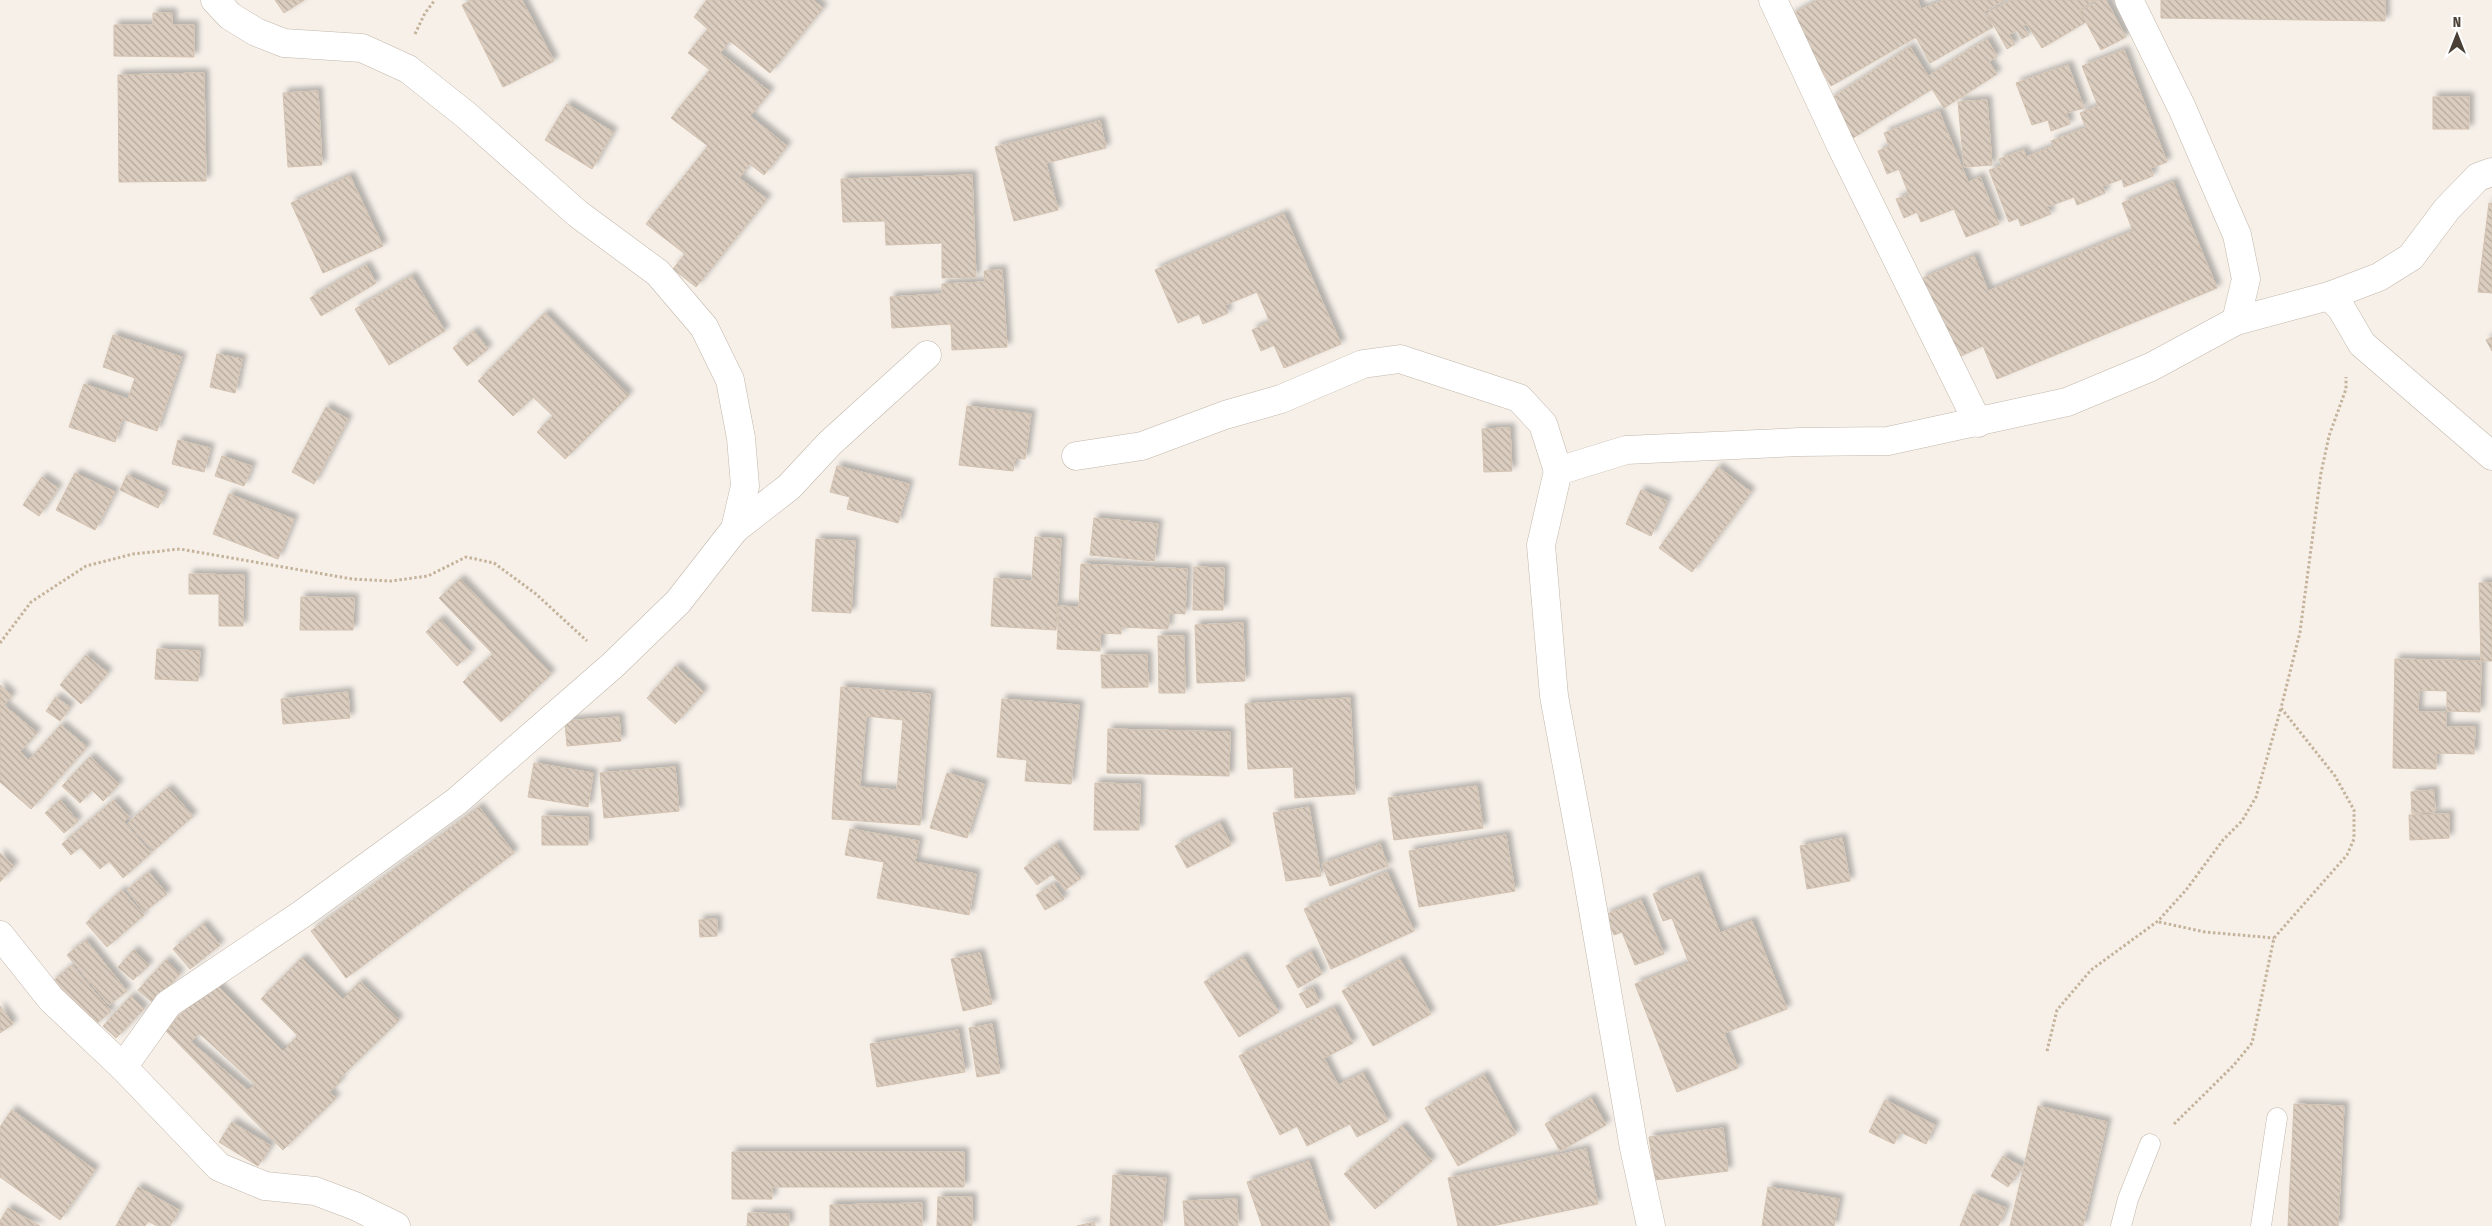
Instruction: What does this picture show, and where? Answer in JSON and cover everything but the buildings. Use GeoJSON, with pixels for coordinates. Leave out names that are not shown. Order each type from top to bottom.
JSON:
{"type":"FeatureCollection","features":[{"type":"Feature","properties":{"kind":"street"},"geometry":{"type":"LineString","coordinates":[[215,0],[230,16],[256,32],[284,43],[362,48],[408,69],[466,115],[578,214],[658,273],[704,327],[730,380],[741,438],[744,486],[735,529]]}},
{"type":"Feature","properties":{"kind":"street"},"geometry":{"type":"LineString","coordinates":[[1773,0],[1841,146],[1978,423]]}},
{"type":"Feature","properties":{"kind":"street"},"geometry":{"type":"LineString","coordinates":[[2129,0],[2182,108],[2237,235],[2246,279],[2236,320]]}},
{"type":"Feature","properties":{"kind":"street"},"geometry":{"type":"LineString","coordinates":[[1558,471],[1626,450],[1800,442],[1888,441],[1978,423],[2067,402],[2152,367],[2236,320],[2329,296],[2380,277],[2411,257],[2447,209],[2478,177],[2492,172]]}},
{"type":"Feature","properties":{"kind":"street"},"geometry":{"type":"LineString","coordinates":[[2329,296],[2341,308],[2362,344],[2492,456]]}},
{"type":"Feature","properties":{"kind":"street"},"geometry":{"type":"LineString","coordinates":[[123,1067],[168,1004],[302,914],[457,801],[613,665],[678,602],[735,529],[789,487],[830,443],[927,355]]}},
{"type":"Feature","properties":{"kind":"street"},"geometry":{"type":"LineString","coordinates":[[1076,456],[1142,446],[1225,415],[1281,398],[1363,364],[1400,359],[1519,398],[1543,424],[1558,471],[1541,545],[1554,696],[1588,879],[1634,1148],[1651,1226]]}},
{"type":"Feature","properties":{"kind":"street"},"geometry":{"type":"LineString","coordinates":[[0,935],[51,999],[123,1067],[219,1167],[265,1186],[315,1191],[355,1206],[396,1226]]}},
{"type":"Feature","properties":{"kind":"lane"},"geometry":{"type":"LineString","coordinates":[[2261,1226],[2277,1118]]}},
{"type":"Feature","properties":{"kind":"lane"},"geometry":{"type":"LineString","coordinates":[[2121,1226],[2128,1199],[2150,1144]]}},
{"type":"Feature","properties":{"kind":"path"},"geometry":{"type":"LineString","coordinates":[[2047,1051],[2057,1010],[2068,996],[2091,970],[2158,921],[2246,813],[2256,797],[2300,632],[2321,473],[2329,436],[2346,389],[2346,374]]}},
{"type":"Feature","properties":{"kind":"path"},"geometry":{"type":"LineString","coordinates":[[0,643],[31,602],[86,566],[133,554],[180,549],[352,579],[391,581],[428,576],[466,557],[494,563],[536,594],[613,665]]}},
{"type":"Feature","properties":{"kind":"path"},"geometry":{"type":"LineString","coordinates":[[2150,1144],[2189,1111],[2252,1043],[2274,938],[2346,855],[2354,839],[2354,810],[2335,776],[2281,708]]}},
{"type":"Feature","properties":{"kind":"path"},"geometry":{"type":"LineString","coordinates":[[2158,921],[2205,932],[2274,938]]}}]}
